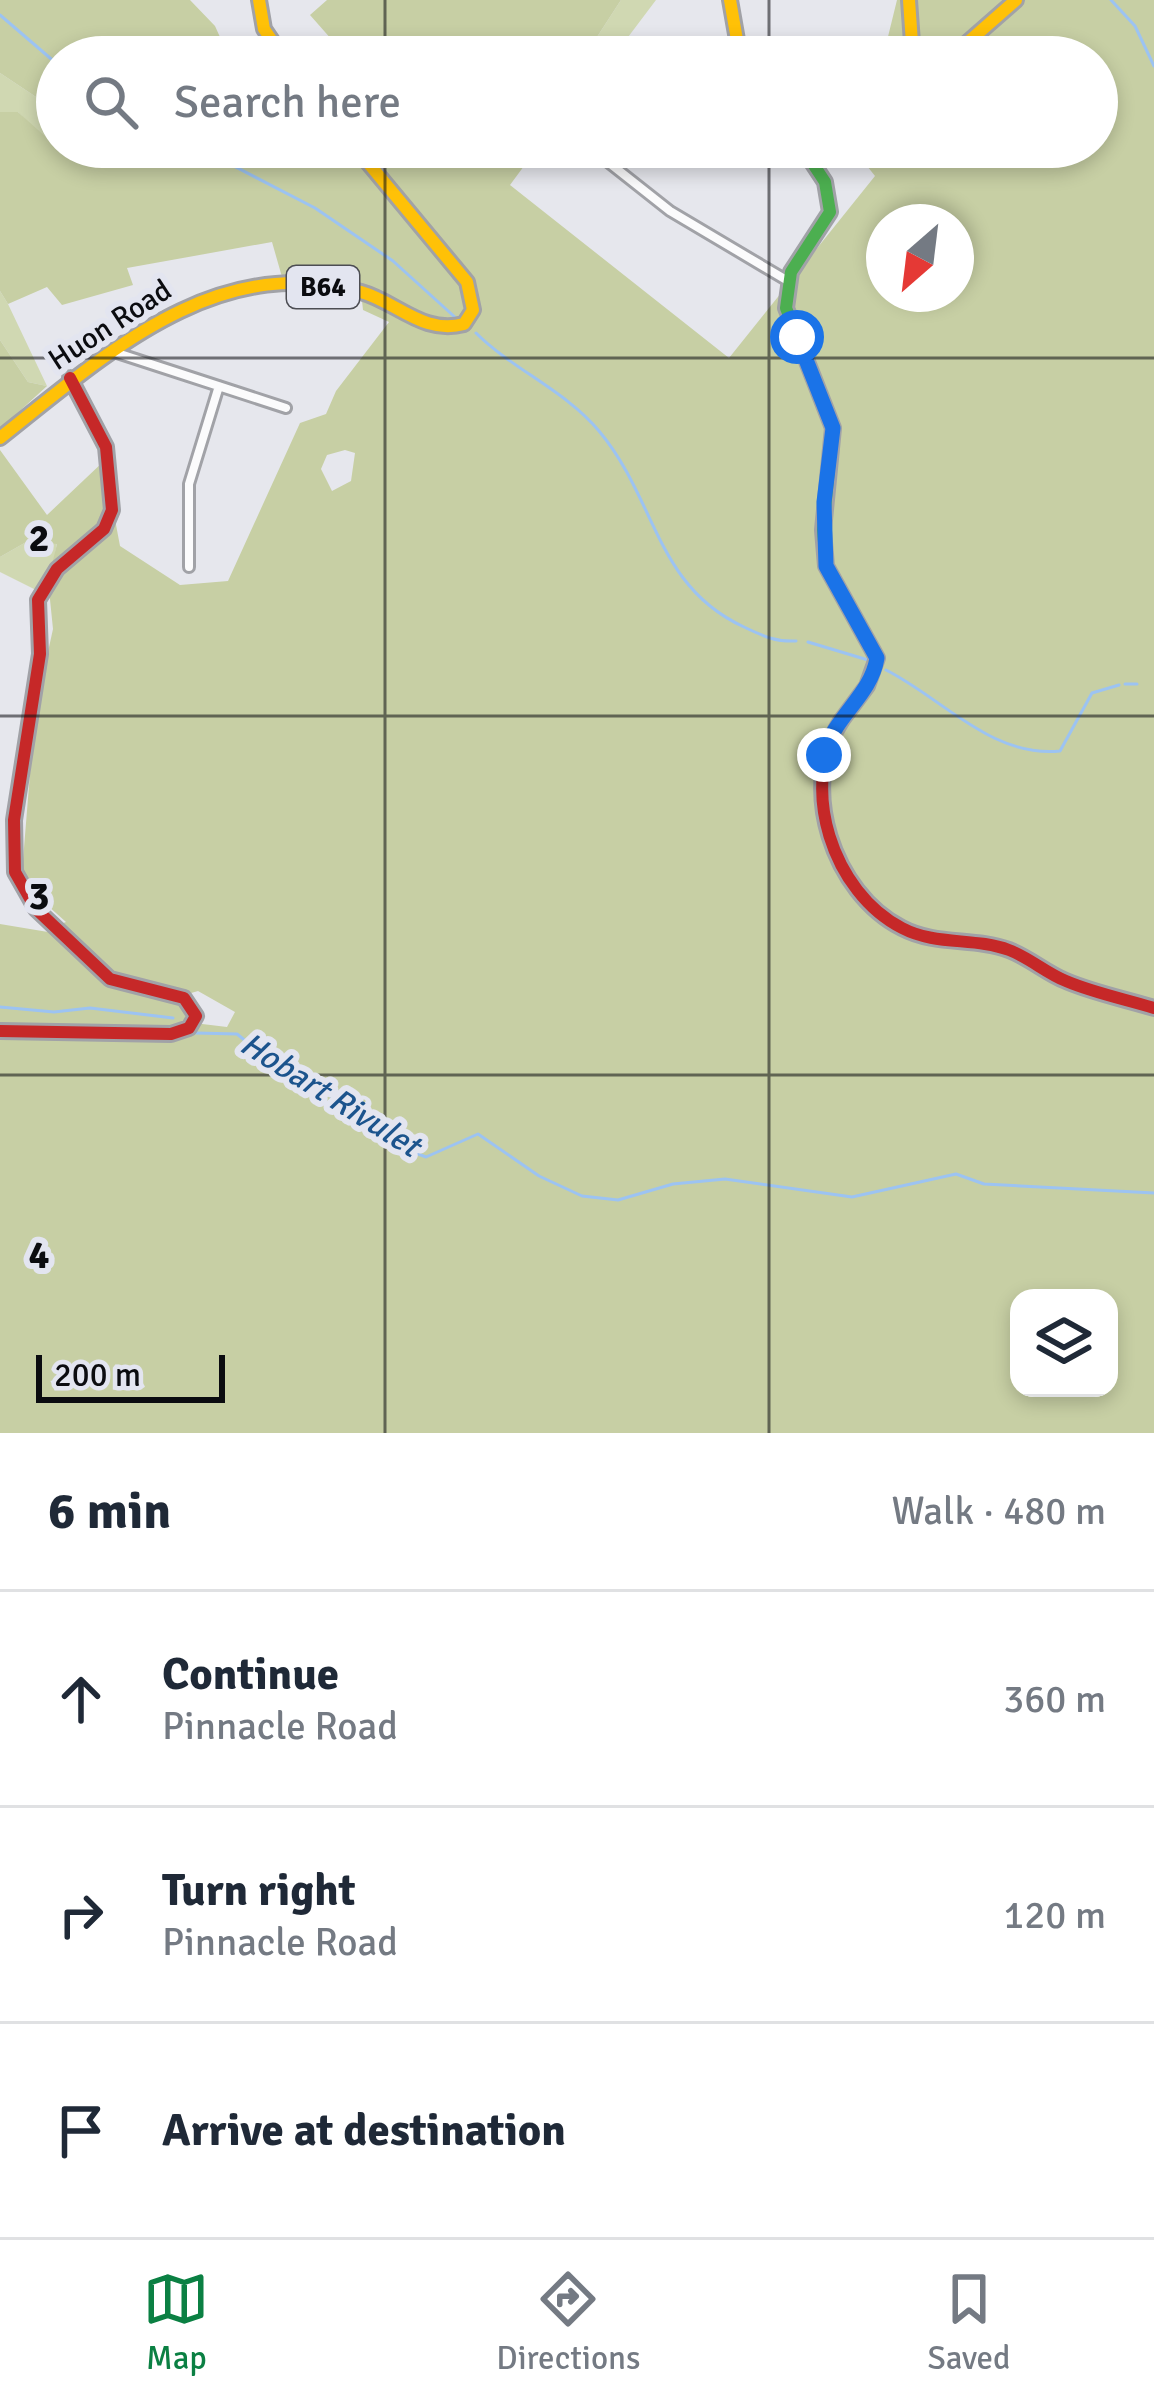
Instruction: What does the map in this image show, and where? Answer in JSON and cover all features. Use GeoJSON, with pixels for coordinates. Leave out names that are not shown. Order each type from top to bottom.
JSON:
{"type":"FeatureCollection","features":[{"type":"Feature","properties":{"kind":"main road"},"geometry":{"type":"LineString","coordinates":[[259,0],[269,36]]}},
{"type":"Feature","properties":{"kind":"main road"},"geometry":{"type":"LineString","coordinates":[[730,0],[736,36]]}},
{"type":"Feature","properties":{"kind":"main road"},"geometry":{"type":"LineString","coordinates":[[909,0],[912,36]]}},
{"type":"Feature","properties":{"kind":"main road"},"geometry":{"type":"LineString","coordinates":[[975,36],[1016,0]]}},
{"type":"Feature","properties":{"kind":"main road","name":"Huon Road"},"geometry":{"type":"LineString","coordinates":[[0,438],[70,378],[194,298],[262,284],[348,289],[437,326],[464,324],[472,310],[467,282],[372,168]]}},
{"type":"Feature","properties":{"kind":"main road"},"geometry":{"type":"LineString","coordinates":[[816,168],[825,182],[830,212],[788,281],[786,308],[833,428],[824,502],[826,566],[877,658],[868,684],[832,728],[824,755],[826,822],[843,869],[877,913],[903,930],[939,941],[1002,947],[1065,981],[1154,1009]]}},
{"type":"Feature","properties":{"kind":"main road"},"geometry":{"type":"LineString","coordinates":[[0,1031],[171,1034],[186,1030],[196,1016],[184,998],[128,987],[103,973],[36,910],[15,872],[14,820],[40,655],[38,600],[57,568],[104,529],[112,510],[106,447],[70,378]]}},
{"type":"Feature","properties":{"kind":"street"},"geometry":{"type":"LineString","coordinates":[[617,168],[670,212],[788,281]]}},
{"type":"Feature","properties":{"kind":"street"},"geometry":{"type":"LineString","coordinates":[[111,351],[286,408]]}},
{"type":"Feature","properties":{"kind":"street"},"geometry":{"type":"LineString","coordinates":[[189,567],[189,484],[219,386]]}},
{"type":"Feature","properties":{"kind":"green space"},"geometry":{"type":"Polygon","coordinates":[[[0,0],[190,0],[220,36],[36,36],[36,97],[0,73],[0,0]]]}},
{"type":"Feature","properties":{"kind":"green space"},"geometry":{"type":"Polygon","coordinates":[[[327,0],[621,0],[598,36],[328,36],[310,15],[327,0]]]}},
{"type":"Feature","properties":{"kind":"green space"},"geometry":{"type":"Polygon","coordinates":[[[621,0],[656,0],[629,36],[598,36],[621,0]]]}},
{"type":"Feature","properties":{"kind":"green space"},"geometry":{"type":"Polygon","coordinates":[[[897,0],[1154,0],[1154,1433],[0,1433],[0,924],[60,934],[53,927],[66,922],[28,888],[22,873],[35,711],[53,629],[48,580],[57,544],[28,541],[0,557],[0,450],[47,515],[104,461],[120,546],[180,585],[228,581],[300,423],[326,414],[336,391],[389,322],[363,310],[361,292],[282,277],[272,242],[127,268],[133,285],[62,305],[47,287],[8,304],[0,291],[0,112],[18,112],[36,128],[36,168],[523,168],[510,185],[729,358],[875,176],[869,168],[1118,168],[1118,36],[888,36],[897,0]],[[345,450],[327,455],[321,469],[332,491],[351,481],[355,453],[345,450]],[[198,991],[181,996],[194,1023],[227,1027],[235,1012],[198,991]]]}},
{"type":"Feature","properties":{"kind":"green space"},"geometry":{"type":"Polygon","coordinates":[[[0,73],[36,97],[36,131],[18,112],[0,112],[0,73]]]}},
{"type":"Feature","properties":{"kind":"green space"},"geometry":{"type":"Polygon","coordinates":[[[0,291],[47,386],[28,382],[0,340],[0,291]]]}},
{"type":"Feature","properties":{"kind":"green space"},"geometry":{"type":"Polygon","coordinates":[[[0,340],[28,382],[47,386],[0,429],[0,340]]]}},
{"type":"Feature","properties":{"kind":"green space"},"geometry":{"type":"Polygon","coordinates":[[[28,541],[57,543],[48,596],[0,572],[0,557],[28,541]]]}},
{"type":"Feature","properties":{"kind":"waterway"},"geometry":{"type":"LineString","coordinates":[[1111,0],[1135,26],[1154,66]]}},
{"type":"Feature","properties":{"kind":"waterway"},"geometry":{"type":"LineString","coordinates":[[0,15],[36,46]]}},
{"type":"Feature","properties":{"kind":"waterway"},"geometry":{"type":"LineString","coordinates":[[238,168],[315,208],[393,261],[457,319]]}},
{"type":"Feature","properties":{"kind":"waterway"},"geometry":{"type":"LineString","coordinates":[[476,333],[571,404],[599,431],[692,589],[744,627],[769,638],[796,641]]}},
{"type":"Feature","properties":{"kind":"waterway"},"geometry":{"type":"LineString","coordinates":[[808,642],[868,660]]}},
{"type":"Feature","properties":{"kind":"waterway"},"geometry":{"type":"LineString","coordinates":[[886,670],[990,736],[1035,751],[1060,751],[1092,693],[1119,685]]}},
{"type":"Feature","properties":{"kind":"waterway"},"geometry":{"type":"LineString","coordinates":[[1125,684],[1137,684]]}},
{"type":"Feature","properties":{"kind":"waterway","name":"Hobart Rivulet"},"geometry":{"type":"LineString","coordinates":[[0,1007],[54,1012],[90,1008],[173,1018]]}},
{"type":"Feature","properties":{"kind":"waterway","name":"Hobart Rivulet"},"geometry":{"type":"LineString","coordinates":[[196,1033],[237,1034],[292,1079],[364,1111],[405,1149],[426,1157],[478,1134],[539,1176],[582,1196],[618,1200],[673,1184],[725,1179],[852,1197],[956,1174],[984,1184],[1154,1193]]}},
{"type":"Feature","properties":{"kind":"traffic: fast"},"geometry":{"type":"LineString","coordinates":[[816,168],[825,182],[830,212],[791,272],[786,308],[833,428],[823,530],[826,566],[877,658],[867,686],[841,721]]}},
{"type":"Feature","properties":{"kind":"traffic: slow"},"geometry":{"type":"LineString","coordinates":[[259,0],[269,36]]}},
{"type":"Feature","properties":{"kind":"traffic: slow"},"geometry":{"type":"LineString","coordinates":[[730,0],[736,36]]}},
{"type":"Feature","properties":{"kind":"traffic: slow"},"geometry":{"type":"LineString","coordinates":[[909,0],[912,36]]}},
{"type":"Feature","properties":{"kind":"traffic: slow"},"geometry":{"type":"LineString","coordinates":[[975,36],[1016,0]]}},
{"type":"Feature","properties":{"kind":"traffic: slow"},"geometry":{"type":"LineString","coordinates":[[0,438],[80,374],[166,318],[211,298],[258,286],[308,283],[361,292],[423,321],[464,324],[473,310],[467,282],[372,168]]}},
{"type":"Feature","properties":{"kind":"traffic: jam"},"geometry":{"type":"LineString","coordinates":[[0,1031],[171,1034],[189,1028],[196,1016],[184,998],[110,979],[36,909],[15,872],[14,820],[40,654],[38,600],[57,569],[104,529],[112,510],[106,447],[70,378]]}},
{"type":"Feature","properties":{"kind":"traffic: jam"},"geometry":{"type":"LineString","coordinates":[[841,721],[828,747],[823,806],[841,865],[878,912],[915,934],[1009,950],[1066,981],[1154,1008]]}},
{"type":"Feature","properties":{"kind":"route"},"geometry":{"type":"LineString","coordinates":[[797,337],[833,428],[824,502],[826,566],[877,658],[868,684],[832,728],[824,755]]}}]}
